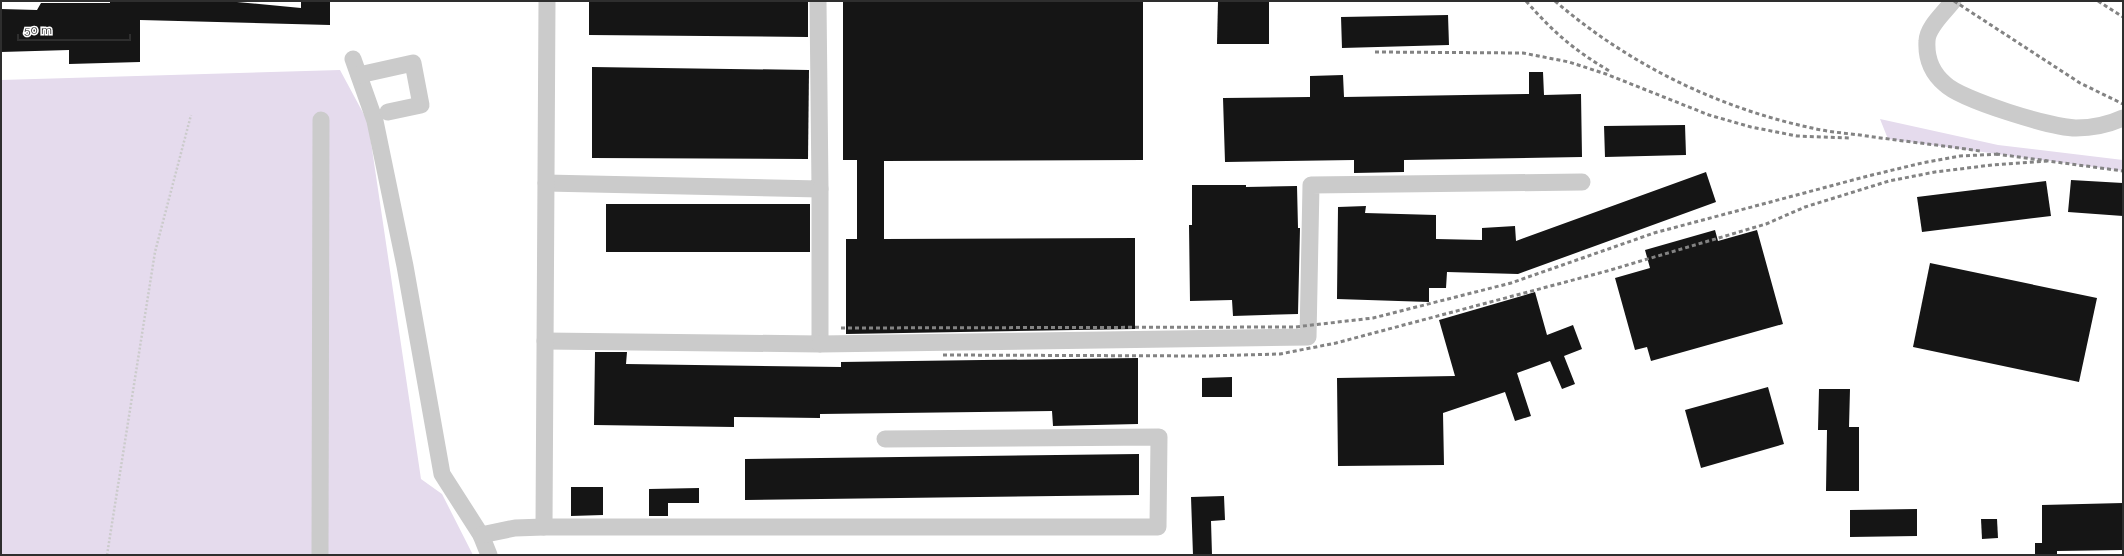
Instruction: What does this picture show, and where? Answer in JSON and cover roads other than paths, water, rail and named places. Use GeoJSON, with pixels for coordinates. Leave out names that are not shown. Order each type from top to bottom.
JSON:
{"type":"FeatureCollection","features":[{"type":"Feature","properties":{"kind":"lane"},"geometry":{"type":"LineString","coordinates":[[544,527],[547,1]]}},
{"type":"Feature","properties":{"kind":"lane"},"geometry":{"type":"LineString","coordinates":[[818,1],[820,344]]}},
{"type":"Feature","properties":{"kind":"lane"},"geometry":{"type":"LineString","coordinates":[[1953,1],[1931,29],[1927,40],[1928,58],[1932,70],[1945,85],[1959,94],[1982,103],[2029,118],[2075,128],[2099,126],[2123,118]]}},
{"type":"Feature","properties":{"kind":"lane"},"geometry":{"type":"LineString","coordinates":[[388,112],[420,105],[413,63],[356,67],[374,121],[405,266],[442,474],[481,534],[489,555]]}},
{"type":"Feature","properties":{"kind":"lane"},"geometry":{"type":"LineString","coordinates":[[320,555],[321,120]]}},
{"type":"Feature","properties":{"kind":"lane"},"geometry":{"type":"LineString","coordinates":[[545,341],[820,344],[1308,337],[1311,185],[1582,182]]}},
{"type":"Feature","properties":{"kind":"lane"},"geometry":{"type":"LineString","coordinates":[[546,183],[820,189]]}},
{"type":"Feature","properties":{"kind":"lane"},"geometry":{"type":"LineString","coordinates":[[481,534],[515,528],[544,527],[1158,527],[1159,437],[885,439]]}},
{"type":"Feature","properties":{"kind":"railway"},"geometry":{"type":"LineString","coordinates":[[1526,1],[1546,23],[1575,49],[1611,72]]}},
{"type":"Feature","properties":{"kind":"railway"},"geometry":{"type":"LineString","coordinates":[[1555,1],[1583,24],[1644,64],[1676,81],[1742,109],[1812,128],[1980,151]]}},
{"type":"Feature","properties":{"kind":"railway"},"geometry":{"type":"LineString","coordinates":[[1954,1],[2080,83],[2123,104]]}},
{"type":"Feature","properties":{"kind":"railway"},"geometry":{"type":"LineString","coordinates":[[2098,1],[2123,17]]}},
{"type":"Feature","properties":{"kind":"railway"},"geometry":{"type":"LineString","coordinates":[[1375,52],[1523,53],[1569,62],[1606,74],[1709,115],[1751,127],[1797,136],[1849,138]]}},
{"type":"Feature","properties":{"kind":"railway"},"geometry":{"type":"LineString","coordinates":[[1996,154],[2123,171]]}},
{"type":"Feature","properties":{"kind":"railway"},"geometry":{"type":"LineString","coordinates":[[841,328],[1295,327],[1373,318],[1511,283],[1654,233],[1868,176],[1922,163],[1960,156],[2001,154]]}},
{"type":"Feature","properties":{"kind":"railway"},"geometry":{"type":"LineString","coordinates":[[943,355],[1206,356],[1280,354],[1336,343],[1607,271],[1766,224],[1805,207],[1889,181],[1935,172],[1992,165],[2047,161]]}}]}
